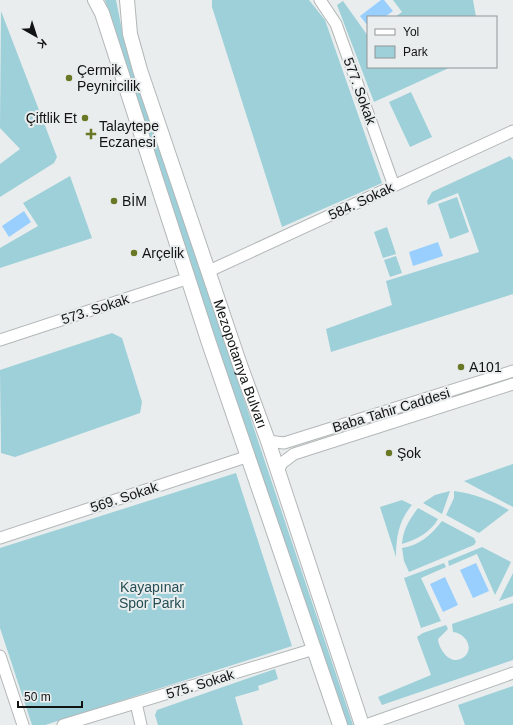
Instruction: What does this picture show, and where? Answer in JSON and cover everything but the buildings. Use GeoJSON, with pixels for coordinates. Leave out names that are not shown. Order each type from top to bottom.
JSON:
{"type":"FeatureCollection","features":[{"type":"Feature","properties":{"kind":"main road"},"geometry":{"type":"LineString","coordinates":[[95,0],[102,12],[209,343],[340,725]]}},
{"type":"Feature","properties":{"kind":"main road","name":"Mezopotamya Bulvarı"},"geometry":{"type":"LineString","coordinates":[[127,0],[130,34],[140,70],[240,365],[268,441],[362,725]]}},
{"type":"Feature","properties":{"kind":"street","name":"577. Sokak"},"geometry":{"type":"LineString","coordinates":[[320,0],[336,24],[394,186]]}},
{"type":"Feature","properties":{"kind":"street","name":"584. Sokak"},"geometry":{"type":"LineString","coordinates":[[208,271],[513,131]]}},
{"type":"Feature","properties":{"kind":"street","name":"573. Sokak"},"geometry":{"type":"LineString","coordinates":[[0,340],[189,278]]}},
{"type":"Feature","properties":{"kind":"street","name":"Baba Tahir Caddesi"},"geometry":{"type":"LineString","coordinates":[[268,441],[284,443],[513,371]]}},
{"type":"Feature","properties":{"kind":"street","name":"Baba Tahir Caddesi"},"geometry":{"type":"LineString","coordinates":[[278,471],[282,463],[294,454],[513,384]]}},
{"type":"Feature","properties":{"kind":"street","name":"569. Sokak"},"geometry":{"type":"LineString","coordinates":[[0,538],[249,456]]}},
{"type":"Feature","properties":{"kind":"street","name":"575. Sokak"},"geometry":{"type":"LineString","coordinates":[[63,725],[314,649]]}},
{"type":"Feature","properties":{"kind":"street"},"geometry":{"type":"LineString","coordinates":[[0,656],[23,725]]}},
{"type":"Feature","properties":{"kind":"street"},"geometry":{"type":"LineString","coordinates":[[366,725],[513,673]]}},
{"type":"Feature","properties":{"kind":"street"},"geometry":{"type":"LineString","coordinates":[[136,703],[141,725]]}},
{"type":"Feature","properties":{"kind":"green space"},"geometry":{"type":"Polygon","coordinates":[[[105,0],[116,0],[124,40],[353,725],[345,725],[162,179],[105,0]]]}},
{"type":"Feature","properties":{"kind":"green space"},"geometry":{"type":"Polygon","coordinates":[[[212,0],[309,0],[325,20],[382,183],[282,227],[212,7],[212,0]]]}},
{"type":"Feature","properties":{"kind":"green space"},"geometry":{"type":"Polygon","coordinates":[[[393,0],[473,0],[476,16],[396,16],[402,12],[393,0]]]}},
{"type":"Feature","properties":{"kind":"green space"},"geometry":{"type":"Polygon","coordinates":[[[343,1],[367,35],[367,68],[449,68],[374,102],[337,5],[343,1]]]}},
{"type":"Feature","properties":{"kind":"green space"},"geometry":{"type":"Polygon","coordinates":[[[1,11],[57,157],[54,163],[0,197],[0,164],[20,149],[0,128],[1,11]]]}},
{"type":"Feature","properties":{"kind":"green space"},"geometry":{"type":"Polygon","coordinates":[[[411,92],[432,137],[410,147],[389,102],[411,92]]]}},
{"type":"Feature","properties":{"kind":"green space"},"geometry":{"type":"Polygon","coordinates":[[[510,156],[513,160],[513,294],[331,352],[326,329],[392,305],[386,281],[479,252],[458,193],[428,205],[427,201],[432,192],[510,156]]]}},
{"type":"Feature","properties":{"kind":"green space"},"geometry":{"type":"Polygon","coordinates":[[[70,176],[92,238],[0,268],[0,248],[38,226],[23,203],[70,176]]]}},
{"type":"Feature","properties":{"kind":"green space"},"geometry":{"type":"Polygon","coordinates":[[[457,197],[469,232],[450,239],[438,204],[457,197]]]}},
{"type":"Feature","properties":{"kind":"green space"},"geometry":{"type":"Polygon","coordinates":[[[387,227],[396,254],[383,258],[374,232],[387,227]]]}},
{"type":"Feature","properties":{"kind":"green space"},"geometry":{"type":"Polygon","coordinates":[[[396,256],[402,273],[390,277],[384,260],[396,256]]]}},
{"type":"Feature","properties":{"kind":"green space"},"geometry":{"type":"Polygon","coordinates":[[[112,333],[122,338],[142,402],[140,413],[15,457],[1,453],[0,370],[112,333]]]}},
{"type":"Feature","properties":{"kind":"green space"},"geometry":{"type":"Polygon","coordinates":[[[513,464],[513,507],[464,481],[513,464]]]}},
{"type":"Feature","properties":{"kind":"green space","name":"Kayapınar Spor Parkı"},"geometry":{"type":"Polygon","coordinates":[[[236,473],[292,646],[45,725],[32,725],[0,628],[0,548],[236,473]]]}},
{"type":"Feature","properties":{"kind":"green space"},"geometry":{"type":"Polygon","coordinates":[[[450,491],[442,514],[423,503],[435,495],[450,491]]]}},
{"type":"Feature","properties":{"kind":"green space"},"geometry":{"type":"Polygon","coordinates":[[[454,491],[483,498],[509,510],[479,533],[446,515],[454,498],[454,491]]]}},
{"type":"Feature","properties":{"kind":"green space"},"geometry":{"type":"Polygon","coordinates":[[[402,500],[412,505],[404,517],[399,529],[396,557],[380,507],[402,500]]]}},
{"type":"Feature","properties":{"kind":"green space"},"geometry":{"type":"Polygon","coordinates":[[[418,508],[438,519],[435,524],[423,535],[402,544],[407,525],[418,508]]]}},
{"type":"Feature","properties":{"kind":"green space"},"geometry":{"type":"Polygon","coordinates":[[[442,521],[474,538],[476,542],[474,545],[409,572],[404,561],[402,548],[414,545],[425,539],[442,521]]]}},
{"type":"Feature","properties":{"kind":"green space"},"geometry":{"type":"Polygon","coordinates":[[[482,547],[511,562],[495,595],[477,554],[449,566],[448,561],[482,547]]]}},
{"type":"Feature","properties":{"kind":"green space"},"geometry":{"type":"Polygon","coordinates":[[[444,563],[446,567],[421,578],[441,621],[421,628],[404,578],[444,563]]]}},
{"type":"Feature","properties":{"kind":"green space"},"geometry":{"type":"Polygon","coordinates":[[[513,573],[513,596],[499,601],[513,573]]]}},
{"type":"Feature","properties":{"kind":"green space"},"geometry":{"type":"Polygon","coordinates":[[[513,603],[513,660],[382,705],[378,697],[431,675],[417,637],[423,633],[446,625],[448,629],[438,639],[439,643],[446,656],[450,659],[459,660],[467,653],[469,645],[465,638],[453,632],[452,624],[513,603]]]}},
{"type":"Feature","properties":{"kind":"green space"},"geometry":{"type":"Polygon","coordinates":[[[275,669],[278,679],[258,686],[259,690],[235,697],[243,725],[158,725],[155,715],[157,710],[275,669]]]}},
{"type":"Feature","properties":{"kind":"green space"},"geometry":{"type":"Polygon","coordinates":[[[513,686],[513,725],[465,725],[458,705],[513,686]]]}},
{"type":"Feature","properties":{"kind":"water"},"geometry":{"type":"Polygon","coordinates":[[[381,0],[384,0],[393,11],[386,16],[367,16],[367,25],[360,16],[381,0]]]}},
{"type":"Feature","properties":{"kind":"water"},"geometry":{"type":"Polygon","coordinates":[[[24,211],[31,222],[9,237],[2,226],[24,211]]]}},
{"type":"Feature","properties":{"kind":"water"},"geometry":{"type":"Polygon","coordinates":[[[438,242],[443,256],[413,266],[409,252],[438,242]]]}},
{"type":"Feature","properties":{"kind":"water"},"geometry":{"type":"Polygon","coordinates":[[[476,563],[489,591],[473,598],[460,570],[476,563]]]}},
{"type":"Feature","properties":{"kind":"water"},"geometry":{"type":"Polygon","coordinates":[[[445,577],[458,605],[443,612],[430,584],[445,577]]]}},
{"type":"Feature","properties":{"kind":"place","name":"Çermik Peynircilik"},"geometry":{"type":"Point","coordinates":[69,78]}},
{"type":"Feature","properties":{"kind":"place","name":"Çiftlik Et"},"geometry":{"type":"Point","coordinates":[85,118]}},
{"type":"Feature","properties":{"kind":"place","name":"Talaytepe Eczanesi"},"geometry":{"type":"Point","coordinates":[91,134]}},
{"type":"Feature","properties":{"kind":"place","name":"BİM"},"geometry":{"type":"Point","coordinates":[114,201]}},
{"type":"Feature","properties":{"kind":"place","name":"Arçelik"},"geometry":{"type":"Point","coordinates":[134,253]}},
{"type":"Feature","properties":{"kind":"place","name":"A101"},"geometry":{"type":"Point","coordinates":[461,367]}},
{"type":"Feature","properties":{"kind":"place","name":"Şok"},"geometry":{"type":"Point","coordinates":[389,453]}}]}
